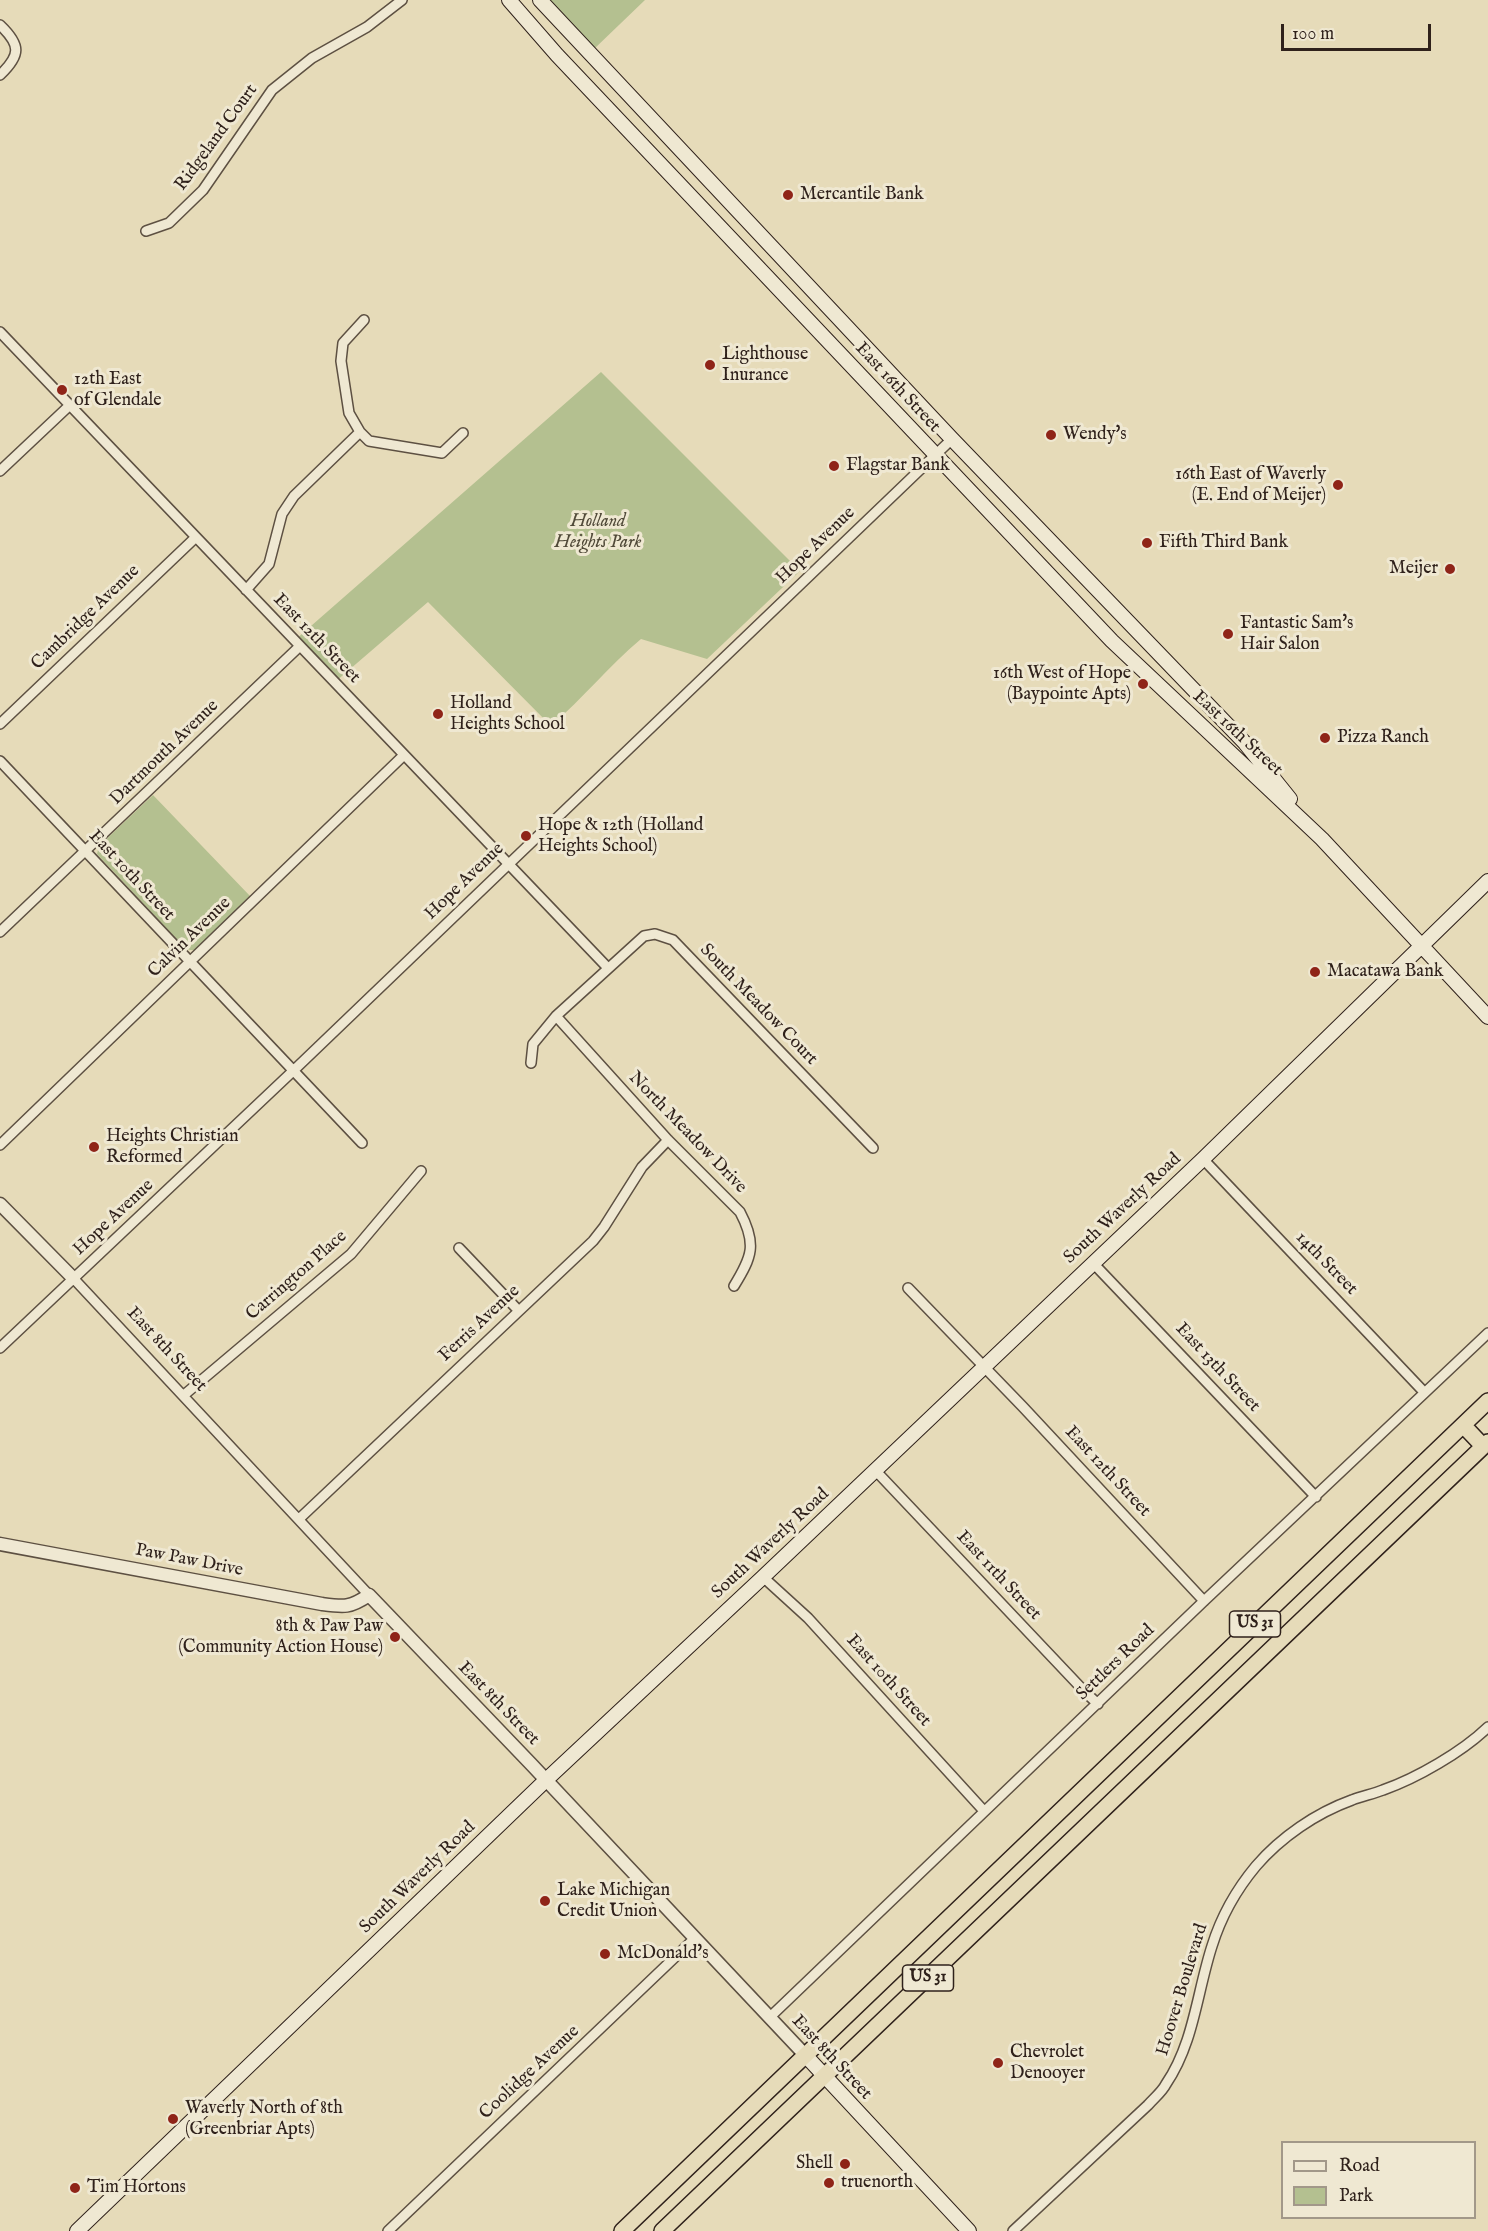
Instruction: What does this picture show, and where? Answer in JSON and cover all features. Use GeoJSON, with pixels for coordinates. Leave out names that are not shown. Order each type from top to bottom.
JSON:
{"type":"FeatureCollection","features":[{"type":"Feature","properties":{"kind":"highway","name":"US 31"},"geometry":{"type":"LineString","coordinates":[[622,2231],[1488,1401]]}},
{"type":"Feature","properties":{"kind":"highway"},"geometry":{"type":"LineString","coordinates":[[1463,1425],[1486,1444]]}},
{"type":"Feature","properties":{"kind":"highway","name":"US 31"},"geometry":{"type":"LineString","coordinates":[[662,2231],[1486,1444]]}},
{"type":"Feature","properties":{"kind":"highway"},"geometry":{"type":"LineString","coordinates":[[1023,1847],[1031,1861],[1031,1879]]}},
{"type":"Feature","properties":{"kind":"highway"},"geometry":{"type":"LineString","coordinates":[[633,2231],[675,2192],[690,2166]]}},
{"type":"Feature","properties":{"kind":"main road","name":"East 16th Street"},"geometry":{"type":"LineString","coordinates":[[509,0],[557,55],[1112,641],[1322,839],[1488,1017]]}},
{"type":"Feature","properties":{"kind":"main road","name":"East 16th Street"},"geometry":{"type":"LineString","coordinates":[[540,0],[952,439],[1245,743],[1322,839]]}},
{"type":"Feature","properties":{"kind":"main road","name":"South Waverly Road"},"geometry":{"type":"LineString","coordinates":[[77,2231],[546,1780],[1203,1159],[1488,881]]}},
{"type":"Feature","properties":{"kind":"main road","name":"East 8th Street"},"geometry":{"type":"LineString","coordinates":[[806,2056],[969,2231]]}},
{"type":"Feature","properties":{"kind":"street","name":"Ridgeland Court"},"geometry":{"type":"LineString","coordinates":[[146,231],[169,223],[203,190],[272,90],[303,65],[367,27],[402,0]]}},
{"type":"Feature","properties":{"kind":"street"},"geometry":{"type":"LineString","coordinates":[[0,25],[15,42],[16,58],[0,75]]}},
{"type":"Feature","properties":{"kind":"street"},"geometry":{"type":"LineString","coordinates":[[364,320],[343,343],[341,361],[349,413],[360,432],[369,441],[442,453],[463,433]]}},
{"type":"Feature","properties":{"kind":"street","name":"East 12th Street"},"geometry":{"type":"LineString","coordinates":[[0,332],[608,968]]}},
{"type":"Feature","properties":{"kind":"street"},"geometry":{"type":"LineString","coordinates":[[0,471],[70,405]]}},
{"type":"Feature","properties":{"kind":"street"},"geometry":{"type":"LineString","coordinates":[[246,590],[269,564],[282,514],[294,496],[360,432]]}},
{"type":"Feature","properties":{"kind":"street","name":"Hope Avenue"},"geometry":{"type":"LineString","coordinates":[[0,1348],[293,1071],[952,439]]}},
{"type":"Feature","properties":{"kind":"street","name":"Cambridge Avenue"},"geometry":{"type":"LineString","coordinates":[[0,724],[196,537]]}},
{"type":"Feature","properties":{"kind":"street","name":"Dartmouth Avenue"},"geometry":{"type":"LineString","coordinates":[[0,932],[300,646]]}},
{"type":"Feature","properties":{"kind":"street","name":"Calvin Avenue"},"geometry":{"type":"LineString","coordinates":[[0,1145],[404,755]]}},
{"type":"Feature","properties":{"kind":"street","name":"East 10th Street"},"geometry":{"type":"LineString","coordinates":[[0,761],[362,1143]]}},
{"type":"Feature","properties":{"kind":"street","name":"South Meadow Court"},"geometry":{"type":"LineString","coordinates":[[531,1063],[533,1044],[556,1016],[644,936],[655,934],[673,940],[873,1148]]}},
{"type":"Feature","properties":{"kind":"street","name":"North Meadow Drive"},"geometry":{"type":"LineString","coordinates":[[556,1016],[668,1140],[740,1212],[751,1237],[750,1258],[734,1286]]}},
{"type":"Feature","properties":{"kind":"street","name":"Ferris Avenue"},"geometry":{"type":"LineString","coordinates":[[299,1519],[593,1241],[642,1167],[668,1140]]}},
{"type":"Feature","properties":{"kind":"street","name":"14th Street"},"geometry":{"type":"LineString","coordinates":[[1203,1159],[1424,1392]]}},
{"type":"Feature","properties":{"kind":"street","name":"Carrington Place"},"geometry":{"type":"LineString","coordinates":[[184,1395],[351,1254],[421,1171]]}},
{"type":"Feature","properties":{"kind":"street","name":"East 8th Street"},"geometry":{"type":"LineString","coordinates":[[0,1204],[184,1395],[369,1595],[806,2056]]}},
{"type":"Feature","properties":{"kind":"street"},"geometry":{"type":"LineString","coordinates":[[459,1248],[518,1310]]}},
{"type":"Feature","properties":{"kind":"street","name":"East 13th Street"},"geometry":{"type":"LineString","coordinates":[[1093,1263],[1316,1497]]}},
{"type":"Feature","properties":{"kind":"street","name":"East 12th Street"},"geometry":{"type":"LineString","coordinates":[[908,1288],[1204,1601]]}},
{"type":"Feature","properties":{"kind":"street","name":"Settlers Road"},"geometry":{"type":"LineString","coordinates":[[769,2018],[1204,1601],[1488,1333]]}},
{"type":"Feature","properties":{"kind":"street","name":"East 11th Street"},"geometry":{"type":"LineString","coordinates":[[875,1470],[1084,1692],[1098,1704]]}},
{"type":"Feature","properties":{"kind":"street","name":"Paw Paw Drive"},"geometry":{"type":"LineString","coordinates":[[0,1544],[322,1604],[345,1607],[369,1595]]}},
{"type":"Feature","properties":{"kind":"street","name":"East 10th Street"},"geometry":{"type":"LineString","coordinates":[[763,1577],[808,1618],[984,1811]]}},
{"type":"Feature","properties":{"kind":"street","name":"Hoover Boulevard"},"geometry":{"type":"LineString","coordinates":[[1013,2231],[1148,2105],[1166,2085],[1186,2044],[1212,1946],[1221,1921],[1236,1893],[1256,1866],[1278,1844],[1307,1822],[1334,1807],[1384,1790],[1412,1777],[1454,1753],[1488,1727]]}},
{"type":"Feature","properties":{"kind":"street","name":"Coolidge Avenue"},"geometry":{"type":"LineString","coordinates":[[388,2231],[694,1939]]}},
{"type":"Feature","properties":{"kind":"green space"},"geometry":{"type":"Polygon","coordinates":[[[549,0],[645,0],[594,49],[549,0]]]}},
{"type":"Feature","properties":{"kind":"green space","name":"Holland Heights Park"},"geometry":{"type":"Polygon","coordinates":[[[601,372],[800,571],[707,659],[641,639],[551,726],[428,602],[335,682],[295,640],[601,372]]]}},
{"type":"Feature","properties":{"kind":"green space"},"geometry":{"type":"Polygon","coordinates":[[[153,795],[250,896],[195,950],[185,948],[97,854],[99,846],[153,795]]]}},
{"type":"Feature","properties":{"kind":"place","name":"Mercantile Bank"},"geometry":{"type":"Point","coordinates":[788,195]}},
{"type":"Feature","properties":{"kind":"place","name":"Lighthouse Inurance"},"geometry":{"type":"Point","coordinates":[710,365]}},
{"type":"Feature","properties":{"kind":"place","name":"12th East of Glendale"},"geometry":{"type":"Point","coordinates":[62,390]}},
{"type":"Feature","properties":{"kind":"place","name":"Wendy's"},"geometry":{"type":"Point","coordinates":[1051,435]}},
{"type":"Feature","properties":{"kind":"place","name":"Flagstar Bank"},"geometry":{"type":"Point","coordinates":[834,466]}},
{"type":"Feature","properties":{"kind":"place","name":"16th East of Waverly (E. End of Meijer)"},"geometry":{"type":"Point","coordinates":[1338,485]}},
{"type":"Feature","properties":{"kind":"place","name":"Fifth Third Bank"},"geometry":{"type":"Point","coordinates":[1147,543]}},
{"type":"Feature","properties":{"kind":"place","name":"Meijer"},"geometry":{"type":"Point","coordinates":[1450,569]}},
{"type":"Feature","properties":{"kind":"place","name":"Fantastic Sam's Hair Salon"},"geometry":{"type":"Point","coordinates":[1228,634]}},
{"type":"Feature","properties":{"kind":"place","name":"16th West of Hope (Baypointe Apts)"},"geometry":{"type":"Point","coordinates":[1143,684]}},
{"type":"Feature","properties":{"kind":"place","name":"Holland Heights School"},"geometry":{"type":"Point","coordinates":[438,714]}},
{"type":"Feature","properties":{"kind":"place","name":"Pizza Ranch"},"geometry":{"type":"Point","coordinates":[1325,738]}},
{"type":"Feature","properties":{"kind":"place","name":"Hope & 12th (Holland Heights School)"},"geometry":{"type":"Point","coordinates":[526,836]}},
{"type":"Feature","properties":{"kind":"place","name":"Macatawa Bank"},"geometry":{"type":"Point","coordinates":[1315,972]}},
{"type":"Feature","properties":{"kind":"place","name":"Heights Christian Reformed"},"geometry":{"type":"Point","coordinates":[94,1147]}},
{"type":"Feature","properties":{"kind":"place","name":"8th & Paw Paw (Community Action House)"},"geometry":{"type":"Point","coordinates":[395,1637]}},
{"type":"Feature","properties":{"kind":"place","name":"Lake Michigan Credit Union"},"geometry":{"type":"Point","coordinates":[545,1901]}},
{"type":"Feature","properties":{"kind":"place","name":"McDonald's"},"geometry":{"type":"Point","coordinates":[605,1954]}},
{"type":"Feature","properties":{"kind":"place","name":"Chevrolet Denooyer"},"geometry":{"type":"Point","coordinates":[998,2063]}},
{"type":"Feature","properties":{"kind":"place","name":"Waverly North of 8th (Greenbriar Apts)"},"geometry":{"type":"Point","coordinates":[173,2119]}},
{"type":"Feature","properties":{"kind":"place","name":"Shell"},"geometry":{"type":"Point","coordinates":[845,2164]}},
{"type":"Feature","properties":{"kind":"place","name":"truenorth"},"geometry":{"type":"Point","coordinates":[829,2183]}},
{"type":"Feature","properties":{"kind":"place","name":"Tim Hortons"},"geometry":{"type":"Point","coordinates":[75,2188]}}]}
